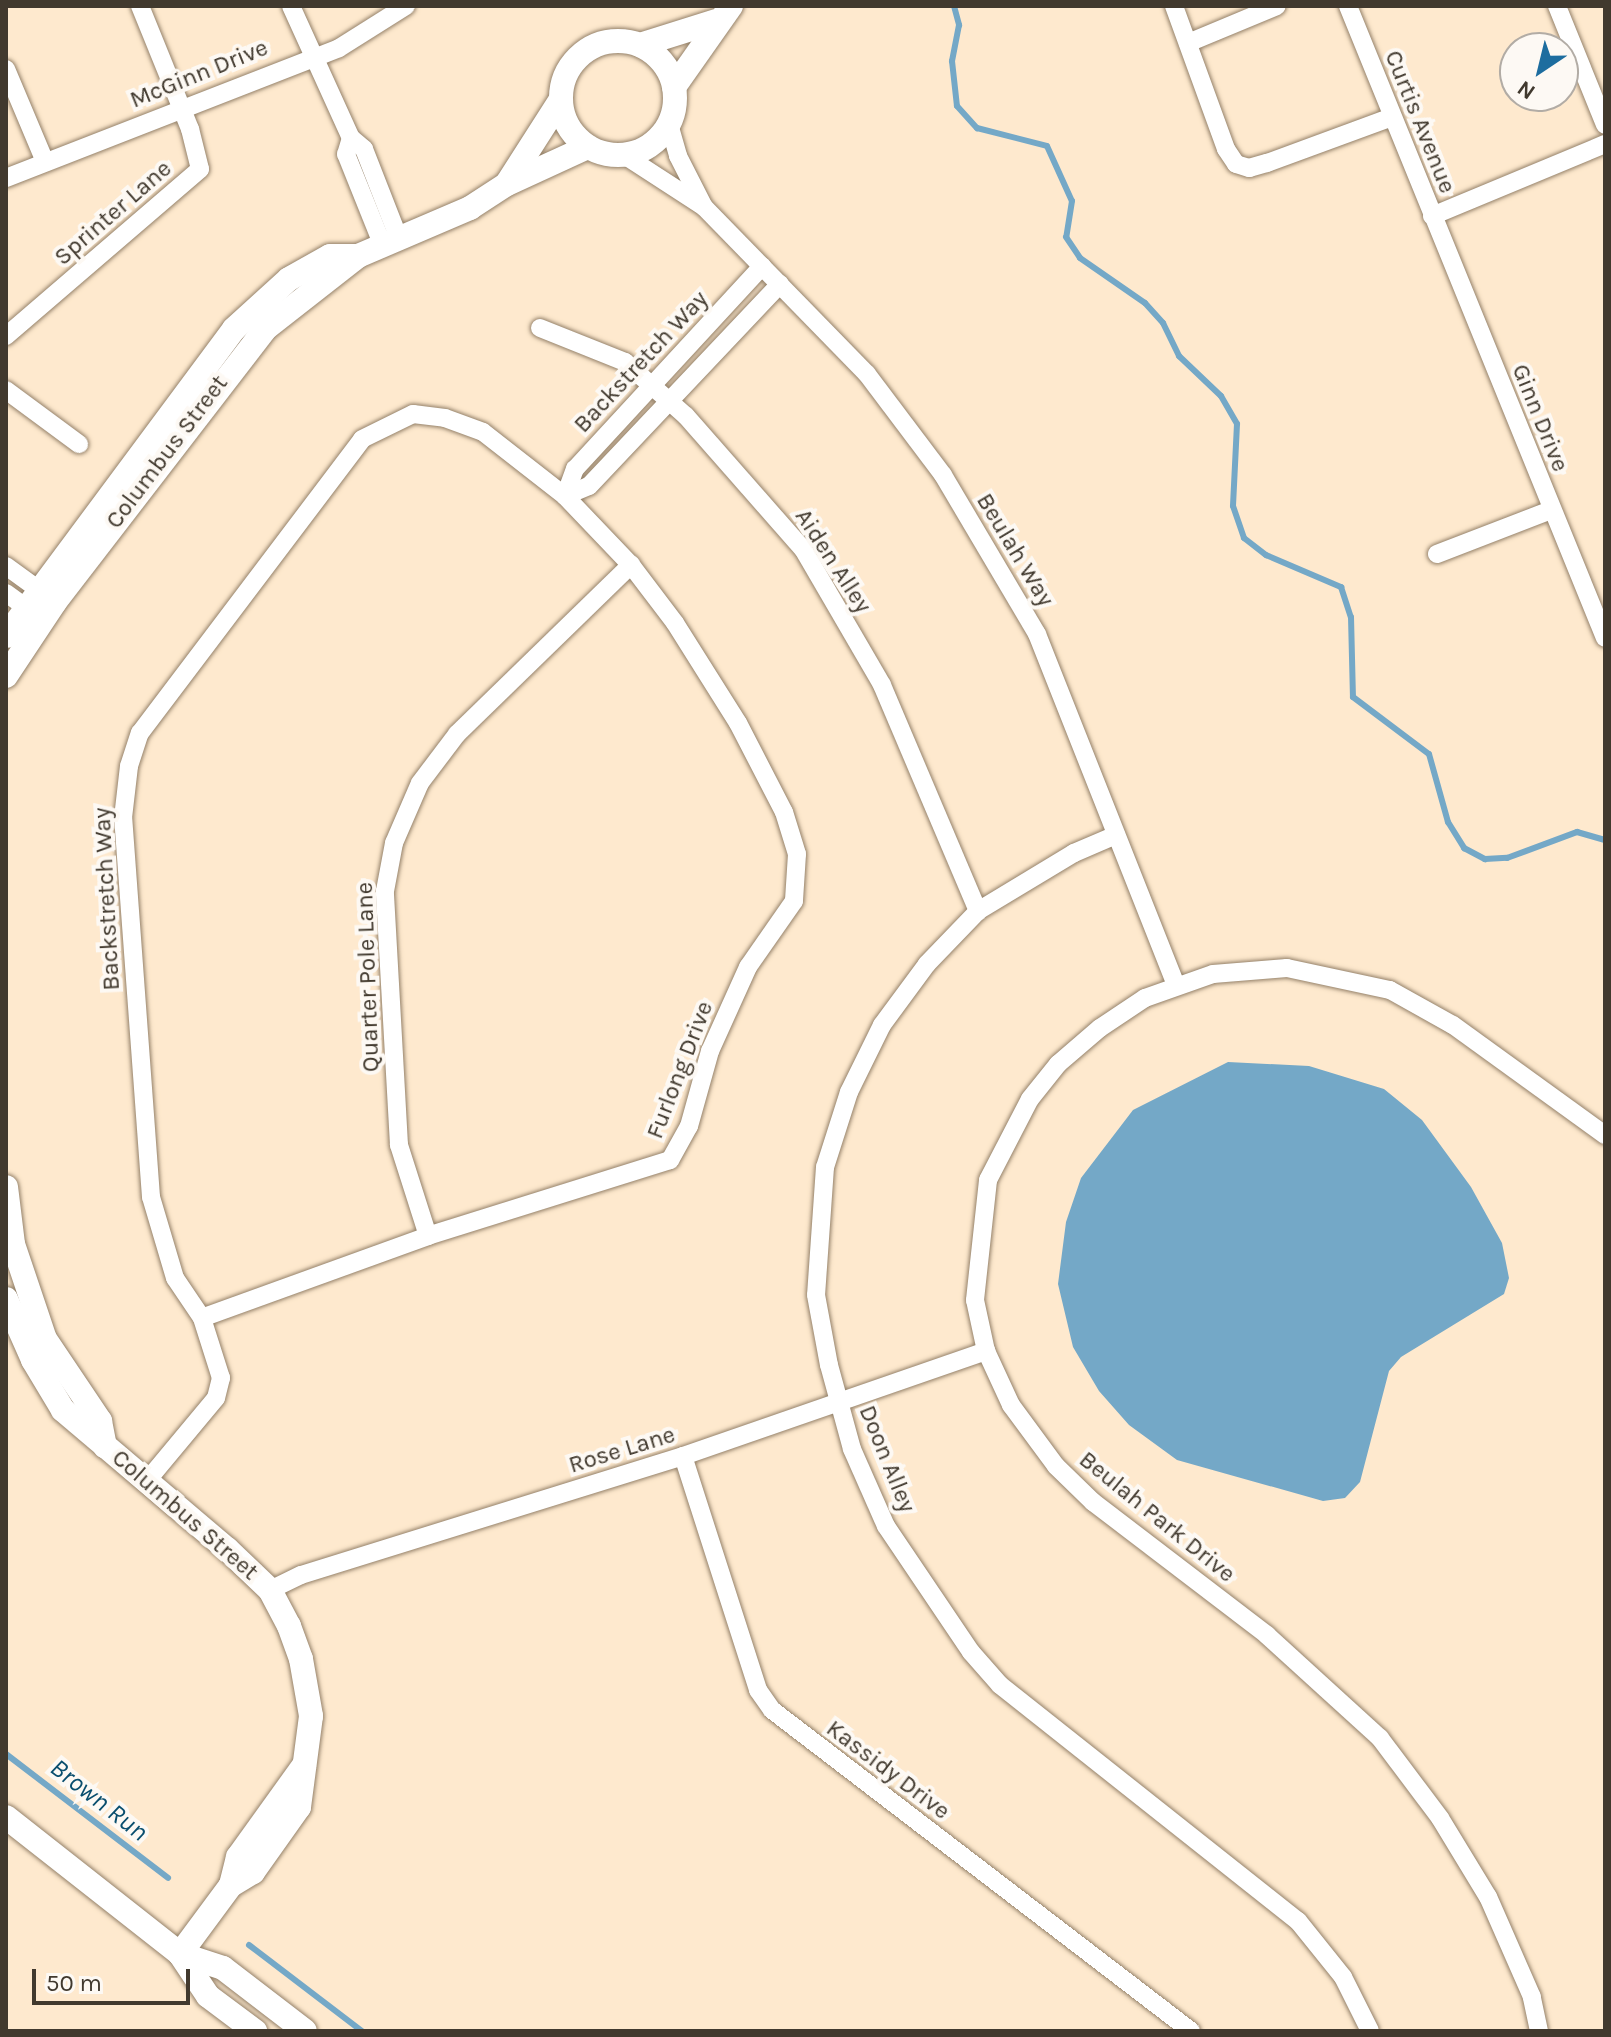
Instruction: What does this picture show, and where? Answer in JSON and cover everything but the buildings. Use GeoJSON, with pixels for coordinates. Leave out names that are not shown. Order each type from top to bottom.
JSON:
{"type":"FeatureCollection","features":[{"type":"Feature","properties":{"kind":"street"},"geometry":{"type":"LineString","coordinates":[[140,6],[180,107]]}},
{"type":"Feature","properties":{"kind":"street"},"geometry":{"type":"LineString","coordinates":[[291,6],[310,55],[351,138],[364,149],[391,242]]}},
{"type":"Feature","properties":{"kind":"street","name":"McGinn Drive"},"geometry":{"type":"LineString","coordinates":[[6,178],[310,55],[339,48],[406,6]]}},
{"type":"Feature","properties":{"kind":"street"},"geometry":{"type":"LineString","coordinates":[[1174,6],[1226,149],[1236,164],[1249,168],[1392,117]]}},
{"type":"Feature","properties":{"kind":"street"},"geometry":{"type":"LineString","coordinates":[[1188,43],[1277,6]]}},
{"type":"Feature","properties":{"kind":"street","name":"Curtis Avenue"},"geometry":{"type":"LineString","coordinates":[[1348,6],[1432,216],[1605,144]]}},
{"type":"Feature","properties":{"kind":"street"},"geometry":{"type":"LineString","coordinates":[[1557,6],[1605,125]]}},
{"type":"Feature","properties":{"kind":"street","name":"Columbus Street"},"geometry":{"type":"LineString","coordinates":[[507,184],[561,99],[568,72],[585,51],[602,43],[640,45],[724,14]]}},
{"type":"Feature","properties":{"kind":"street","name":"Columbus Street"},"geometry":{"type":"LineString","coordinates":[[674,87],[703,53],[724,14]]}},
{"type":"Feature","properties":{"kind":"street"},"geometry":{"type":"LineString","coordinates":[[561,99],[564,118],[588,147],[624,155],[650,145],[669,124],[674,87],[668,70],[640,45]]}},
{"type":"Feature","properties":{"kind":"street"},"geometry":{"type":"LineString","coordinates":[[6,69],[45,162]]}},
{"type":"Feature","properties":{"kind":"street","name":"Sprinter Lane"},"geometry":{"type":"LineString","coordinates":[[6,336],[200,169],[180,107]]}},
{"type":"Feature","properties":{"kind":"street","name":"Beulah Way"},"geometry":{"type":"LineString","coordinates":[[669,124],[678,156],[704,207]]}},
{"type":"Feature","properties":{"kind":"street","name":"Columbus Street"},"geometry":{"type":"LineString","coordinates":[[6,636],[41,605],[248,348],[300,299],[358,256],[470,208],[507,184],[588,147]]}},
{"type":"Feature","properties":{"kind":"street","name":"Beulah Way"},"geometry":{"type":"LineString","coordinates":[[624,155],[704,207],[867,374],[943,475],[1037,634],[1176,985]]}},
{"type":"Feature","properties":{"kind":"street","name":"Ginn Drive"},"geometry":{"type":"LineString","coordinates":[[1432,216],[1605,638]]}},
{"type":"Feature","properties":{"kind":"street","name":"Backstretch Way"},"geometry":{"type":"LineString","coordinates":[[146,1482],[216,1398],[218,1359],[202,1318],[175,1278],[151,1197],[123,818],[129,766],[140,733],[362,439],[413,414],[445,418],[483,432],[565,496],[589,486],[762,266]]}},
{"type":"Feature","properties":{"kind":"street","name":"Backstretch Way"},"geometry":{"type":"LineString","coordinates":[[660,393],[780,284]]}},
{"type":"Feature","properties":{"kind":"street","name":"Aiden Alley"},"geometry":{"type":"LineString","coordinates":[[540,328],[625,362],[747,480],[803,549],[882,685],[978,911]]}},
{"type":"Feature","properties":{"kind":"street"},"geometry":{"type":"LineString","coordinates":[[6,390],[79,444]]}},
{"type":"Feature","properties":{"kind":"street","name":"Furlong Drive"},"geometry":{"type":"LineString","coordinates":[[202,1318],[428,1236],[670,1160],[689,1126],[710,1051],[748,967],[794,901],[797,854],[784,812],[738,723],[675,623],[631,565],[565,496]]}},
{"type":"Feature","properties":{"kind":"street"},"geometry":{"type":"LineString","coordinates":[[1437,554],[1551,510]]}},
{"type":"Feature","properties":{"kind":"street","name":"Quarter Pole Lane"},"geometry":{"type":"LineString","coordinates":[[428,1236],[399,1145],[385,891],[394,843],[420,783],[457,734],[631,565]]}},
{"type":"Feature","properties":{"kind":"street"},"geometry":{"type":"LineString","coordinates":[[6,566],[41,605]]}},
{"type":"Feature","properties":{"kind":"street"},"geometry":{"type":"LineString","coordinates":[[6,593],[41,605]]}},
{"type":"Feature","properties":{"kind":"street","name":"Columbus Street"},"geometry":{"type":"LineString","coordinates":[[6,676],[41,605]]}},
{"type":"Feature","properties":{"kind":"street","name":"Doon Alley"},"geometry":{"type":"LineString","coordinates":[[1116,835],[1074,853],[978,911],[927,964],[882,1025],[849,1092],[825,1167],[816,1295],[838,1401],[886,1526],[971,1652],[1000,1685],[1298,1921],[1343,1977],[1370,2031]]}},
{"type":"Feature","properties":{"kind":"street","name":"Beulah Park Drive"},"geometry":{"type":"LineString","coordinates":[[1539,2031],[1532,1997],[1488,1897],[1440,1818],[1380,1738],[1267,1635],[1093,1502],[1056,1466],[1011,1405],[986,1351],[975,1300],[988,1180],[1008,1135],[1058,1064],[1100,1028],[1176,985],[1213,974],[1287,968],[1390,990],[1453,1025],[1605,1135]]}},
{"type":"Feature","properties":{"kind":"street","name":"Columbus Street"},"geometry":{"type":"LineString","coordinates":[[6,1187],[13,1244],[45,1339],[100,1421],[105,1447]]}},
{"type":"Feature","properties":{"kind":"street","name":"Columbus Street"},"geometry":{"type":"LineString","coordinates":[[6,1299],[33,1360],[63,1410],[270,1590],[301,1659],[311,1716],[304,1765],[238,1857],[231,1885],[180,1954]]}},
{"type":"Feature","properties":{"kind":"street","name":"Rose Lane"},"geometry":{"type":"LineString","coordinates":[[270,1590],[301,1575],[683,1456],[986,1351]]}},
{"type":"Feature","properties":{"kind":"street","name":"Kassidy Drive"},"geometry":{"type":"LineString","coordinates":[[683,1456],[758,1690],[772,1710],[1191,2031]]}},
{"type":"Feature","properties":{"kind":"street"},"geometry":{"type":"LineString","coordinates":[[8,1821],[180,1954],[208,1996],[255,2031]]}},
{"type":"Feature","properties":{"kind":"street"},"geometry":{"type":"LineString","coordinates":[[180,1954],[223,1968],[305,2031]]}},
{"type":"Feature","properties":{"kind":"water"},"geometry":{"type":"Polygon","coordinates":[[[1228,1062],[1309,1066],[1384,1089],[1422,1120],[1471,1187],[1502,1243],[1509,1278],[1504,1294],[1401,1357],[1389,1371],[1360,1482],[1345,1498],[1323,1501],[1177,1460],[1129,1425],[1099,1391],[1073,1347],[1058,1284],[1066,1222],[1081,1178],[1133,1110],[1228,1062]]]}},
{"type":"Feature","properties":{"kind":"waterway"},"geometry":{"type":"LineString","coordinates":[[954,6],[959,25],[952,61],[957,106],[977,128],[1047,146],[1072,201],[1066,237],[1080,258],[1145,303],[1163,323],[1179,356],[1221,396],[1237,424],[1233,506],[1244,538],[1266,555],[1341,587],[1351,617],[1353,697],[1429,754],[1448,822],[1464,848],[1485,859],[1507,858],[1577,832],[1605,840]]}},
{"type":"Feature","properties":{"kind":"waterway","name":"Brown Run"},"geometry":{"type":"LineString","coordinates":[[6,1754],[168,1878]]}},
{"type":"Feature","properties":{"kind":"waterway","name":"Brown Run"},"geometry":{"type":"LineString","coordinates":[[249,1945],[362,2031]]}}]}
